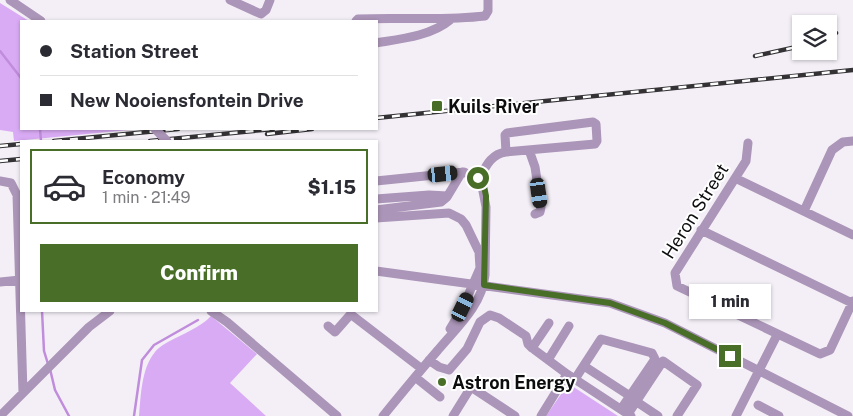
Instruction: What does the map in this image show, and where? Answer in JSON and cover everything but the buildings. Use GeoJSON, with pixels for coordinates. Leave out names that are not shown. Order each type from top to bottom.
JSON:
{"type":"FeatureCollection","features":[{"type":"Feature","properties":{"kind":"street"},"geometry":{"type":"LineString","coordinates":[[12,0],[41,20]]}},
{"type":"Feature","properties":{"kind":"street"},"geometry":{"type":"LineString","coordinates":[[230,0],[257,13],[264,13],[270,0]]}},
{"type":"Feature","properties":{"kind":"street"},"geometry":{"type":"LineString","coordinates":[[357,20],[391,17],[450,20],[485,16],[488,13],[488,0]]}},
{"type":"Feature","properties":{"kind":"street"},"geometry":{"type":"LineString","coordinates":[[378,43],[435,29],[450,20]]}},
{"type":"Feature","properties":{"kind":"street"},"geometry":{"type":"LineString","coordinates":[[478,178],[492,157],[498,153],[594,144],[597,141],[596,124],[593,122],[507,133],[504,135],[506,152]]}},
{"type":"Feature","properties":{"kind":"street"},"geometry":{"type":"LineString","coordinates":[[156,130],[166,140]]}},
{"type":"Feature","properties":{"kind":"street"},"geometry":{"type":"LineString","coordinates":[[804,211],[835,146],[843,142],[853,141]]}},
{"type":"Feature","properties":{"kind":"street","name":"Heron Street"},"geometry":{"type":"LineString","coordinates":[[748,143],[747,158],[675,273],[677,286],[815,353],[824,353],[830,350],[853,302]]}},
{"type":"Feature","properties":{"kind":"street"},"geometry":{"type":"LineString","coordinates":[[529,150],[535,167],[541,206],[540,212],[535,214]]}},
{"type":"Feature","properties":{"kind":"street"},"geometry":{"type":"LineString","coordinates":[[378,210],[441,202],[462,172]]}},
{"type":"Feature","properties":{"kind":"street"},"geometry":{"type":"LineString","coordinates":[[378,181],[462,172],[478,178],[484,186],[486,196],[484,285],[462,322],[383,416]]}},
{"type":"Feature","properties":{"kind":"street"},"geometry":{"type":"LineString","coordinates":[[735,178],[853,235]]}},
{"type":"Feature","properties":{"kind":"street"},"geometry":{"type":"LineString","coordinates":[[0,181],[11,184],[17,194],[20,280],[0,282]]}},
{"type":"Feature","properties":{"kind":"street"},"geometry":{"type":"LineString","coordinates":[[378,199],[429,195],[447,196]]}},
{"type":"Feature","properties":{"kind":"street"},"geometry":{"type":"LineString","coordinates":[[378,218],[440,212],[457,216],[466,225],[479,252],[480,268],[474,284],[442,345]]}},
{"type":"Feature","properties":{"kind":"street"},"geometry":{"type":"LineString","coordinates":[[701,230],[853,302]]}},
{"type":"Feature","properties":{"kind":"street"},"geometry":{"type":"LineString","coordinates":[[378,271],[583,297],[629,309],[665,323],[848,416]]}},
{"type":"Feature","properties":{"kind":"street"},"geometry":{"type":"LineString","coordinates":[[21,312],[23,393]]}},
{"type":"Feature","properties":{"kind":"street"},"geometry":{"type":"LineString","coordinates":[[0,416],[89,327],[109,312]]}},
{"type":"Feature","properties":{"kind":"street"},"geometry":{"type":"LineString","coordinates":[[212,312],[227,322],[337,416]]}},
{"type":"Feature","properties":{"kind":"street"},"geometry":{"type":"LineString","coordinates":[[328,326],[335,332],[350,315],[422,369]]}},
{"type":"Feature","properties":{"kind":"street"},"geometry":{"type":"LineString","coordinates":[[429,360],[439,368],[449,370],[467,349],[480,322],[490,315],[499,318],[526,336],[528,344],[536,351],[571,377],[627,413],[655,359],[652,353],[604,339],[599,341],[584,366],[571,377],[541,416]]}},
{"type":"Feature","properties":{"kind":"street"},"geometry":{"type":"LineString","coordinates":[[536,351],[549,323]]}},
{"type":"Feature","properties":{"kind":"street"},"geometry":{"type":"LineString","coordinates":[[548,360],[569,326]]}},
{"type":"Feature","properties":{"kind":"street"},"geometry":{"type":"LineString","coordinates":[[736,416],[760,372],[777,335]]}},
{"type":"Feature","properties":{"kind":"street"},"geometry":{"type":"LineString","coordinates":[[633,399],[664,361],[697,385],[677,416]]}},
{"type":"Feature","properties":{"kind":"street"},"geometry":{"type":"LineString","coordinates":[[584,366],[658,416]]}},
{"type":"Feature","properties":{"kind":"street"},"geometry":{"type":"LineString","coordinates":[[415,377],[440,397]]}},
{"type":"Feature","properties":{"kind":"street"},"geometry":{"type":"LineString","coordinates":[[453,416],[471,387],[515,416]]}},
{"type":"Feature","properties":{"kind":"street"},"geometry":{"type":"LineString","coordinates":[[758,405],[779,416]]}},
{"type":"Feature","properties":{"kind":"shaded area"},"geometry":{"type":"Polygon","coordinates":[[[0,3],[27,20],[20,20],[20,130],[129,130],[14,141],[13,132],[0,130],[0,3]]]}},
{"type":"Feature","properties":{"kind":"shaded area"},"geometry":{"type":"Polygon","coordinates":[[[211,316],[257,354],[230,383],[266,416],[139,416],[144,374],[155,352],[165,344],[205,322],[211,316]]]}},
{"type":"Feature","properties":{"kind":"shaded area"},"geometry":{"type":"Polygon","coordinates":[[[569,384],[618,416],[546,416],[569,384]]]}},
{"type":"Feature","properties":{"kind":"waterway","name":"Kuils River"},"geometry":{"type":"LineString","coordinates":[[0,51],[20,77]]}},
{"type":"Feature","properties":{"kind":"waterway","name":"Kuils River"},"geometry":{"type":"LineString","coordinates":[[40,130],[41,140]]}},
{"type":"Feature","properties":{"kind":"waterway","name":"Kuils River"},"geometry":{"type":"LineString","coordinates":[[42,312],[44,351],[48,364]]}},
{"type":"Feature","properties":{"kind":"waterway"},"geometry":{"type":"LineString","coordinates":[[134,416],[142,360],[154,345],[198,320]]}},
{"type":"Feature","properties":{"kind":"waterway","name":"Kuils River"},"geometry":{"type":"LineString","coordinates":[[50,369],[55,390],[69,416]]}},
{"type":"Feature","properties":{"kind":"railway"},"geometry":{"type":"LineString","coordinates":[[755,56],[792,48]]}},
{"type":"Feature","properties":{"kind":"railway"},"geometry":{"type":"LineString","coordinates":[[378,118],[853,70]]}},
{"type":"Feature","properties":{"kind":"railway"},"geometry":{"type":"LineString","coordinates":[[64,140],[168,130]]}},
{"type":"Feature","properties":{"kind":"railway"},"geometry":{"type":"LineString","coordinates":[[160,140],[263,130]]}},
{"type":"Feature","properties":{"kind":"railway"},"geometry":{"type":"LineString","coordinates":[[267,134],[303,130]]}},
{"type":"Feature","properties":{"kind":"railway"},"geometry":{"type":"LineString","coordinates":[[0,146],[20,144]]}},
{"type":"Feature","properties":{"kind":"railway"},"geometry":{"type":"LineString","coordinates":[[0,161],[20,159]]}},
{"type":"Feature","properties":{"kind":"place","name":"Kuils River"},"geometry":{"type":"Point","coordinates":[437,106]}},
{"type":"Feature","properties":{"kind":"place","name":"Astron Energy"},"geometry":{"type":"Point","coordinates":[442,382]}},
{"type":"Feature","properties":{"kind":"route"},"geometry":{"type":"LineString","coordinates":[[478,178],[484,186],[486,196],[484,285],[583,297],[610,303],[665,323],[730,356]]}}]}
